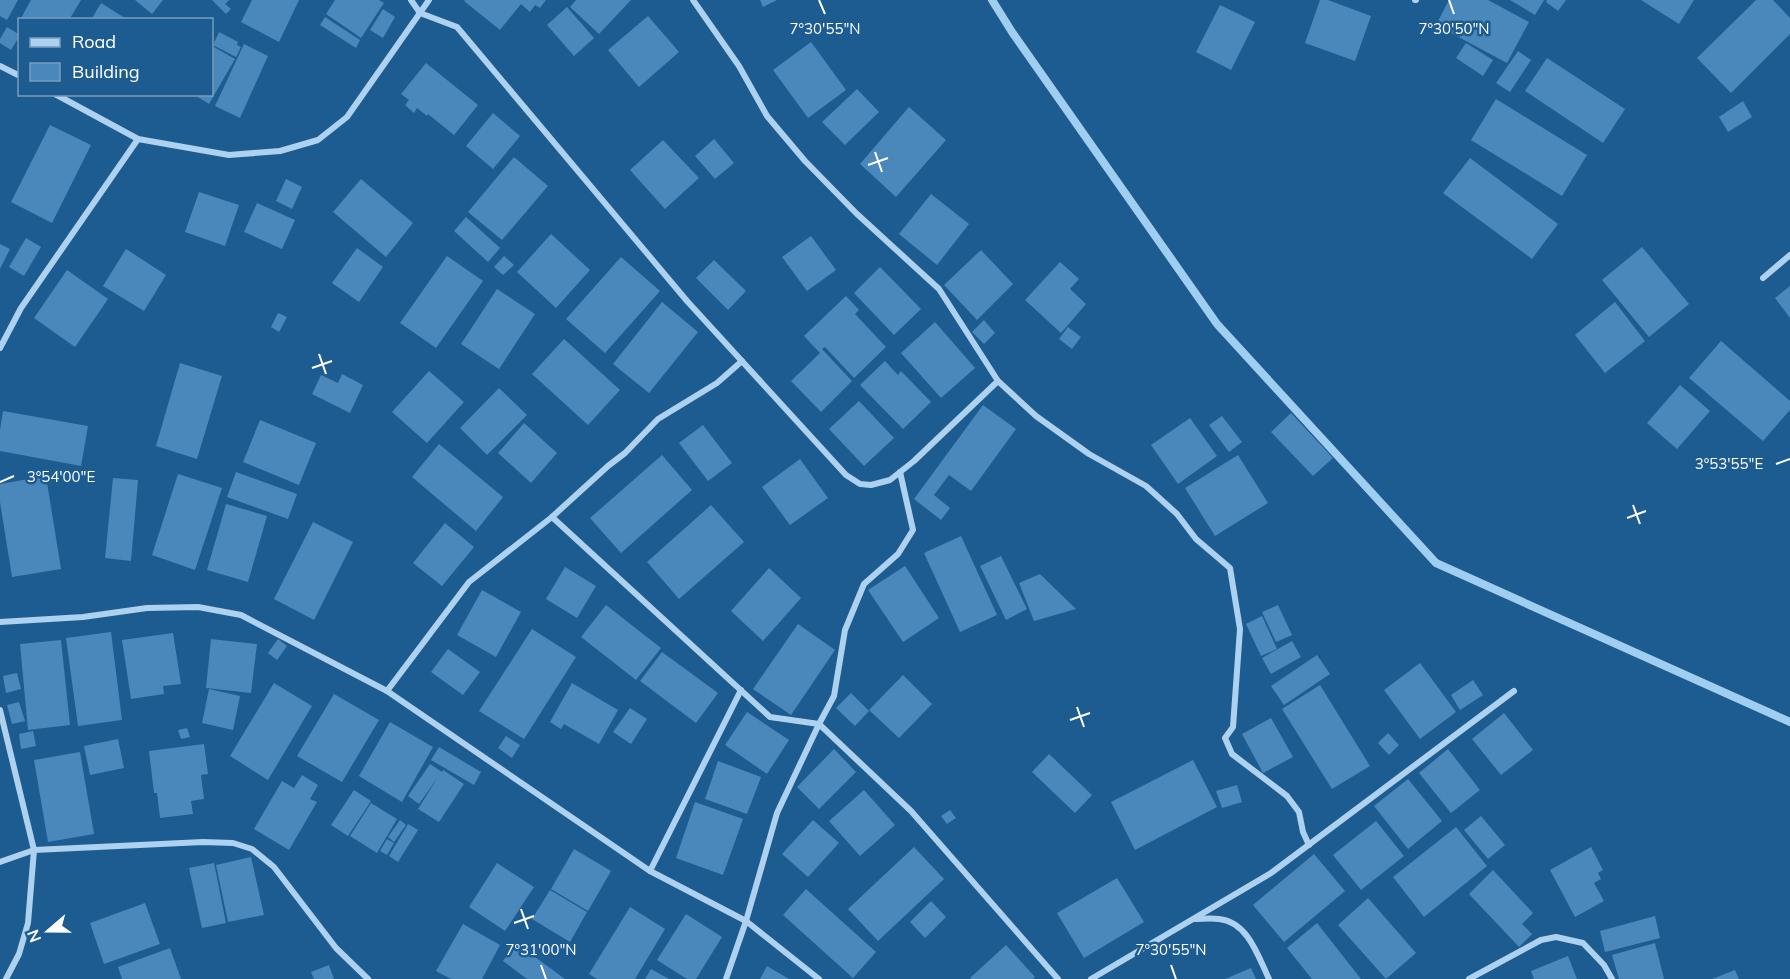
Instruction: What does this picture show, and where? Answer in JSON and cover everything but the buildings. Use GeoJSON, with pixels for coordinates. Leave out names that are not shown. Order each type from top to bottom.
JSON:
{"type":"FeatureCollection","features":[{"type":"Feature","properties":{"kind":"street"},"geometry":{"type":"LineString","coordinates":[[411,0],[420,13],[458,27],[687,301],[846,475],[860,484],[890,480],[914,461],[998,381]]}},
{"type":"Feature","properties":{"kind":"street"},"geometry":{"type":"LineString","coordinates":[[59,96],[138,139],[228,154],[279,151],[318,140],[347,117],[429,0]]}},
{"type":"Feature","properties":{"kind":"street"},"geometry":{"type":"LineString","coordinates":[[693,0],[739,66],[767,116],[805,161],[857,214],[939,289],[998,381],[1036,416],[1089,454],[1146,486],[1177,514],[1196,538],[1230,568],[1240,629],[1233,728],[1225,738],[1232,754],[1287,796],[1299,812],[1303,832],[1309,845]]}},
{"type":"Feature","properties":{"kind":"street"},"geometry":{"type":"LineString","coordinates":[[0,66],[18,75]]}},
{"type":"Feature","properties":{"kind":"street"},"geometry":{"type":"LineString","coordinates":[[0,348],[21,308],[138,139]]}},
{"type":"Feature","properties":{"kind":"street"},"geometry":{"type":"LineString","coordinates":[[1763,278],[1790,255]]}},
{"type":"Feature","properties":{"kind":"street"},"geometry":{"type":"LineString","coordinates":[[387,691],[469,582],[552,517],[625,453],[658,419],[717,383],[742,361]]}},
{"type":"Feature","properties":{"kind":"street"},"geometry":{"type":"LineString","coordinates":[[726,979],[746,921],[777,813],[834,696],[845,630],[864,584],[898,554],[913,530],[900,472]]}},
{"type":"Feature","properties":{"kind":"street"},"geometry":{"type":"LineString","coordinates":[[552,517],[770,717],[819,724],[911,811],[1058,979]]}},
{"type":"Feature","properties":{"kind":"street"},"geometry":{"type":"LineString","coordinates":[[0,622],[83,617],[147,608],[198,607],[241,615],[387,691],[650,871],[746,921],[819,979]]}},
{"type":"Feature","properties":{"kind":"street"},"geometry":{"type":"LineString","coordinates":[[650,871],[741,690]]}},
{"type":"Feature","properties":{"kind":"street"},"geometry":{"type":"LineString","coordinates":[[1091,979],[1271,873],[1514,691]]}},
{"type":"Feature","properties":{"kind":"street"},"geometry":{"type":"LineString","coordinates":[[0,710],[34,850],[28,923],[19,954],[6,979]]}},
{"type":"Feature","properties":{"kind":"street"},"geometry":{"type":"LineString","coordinates":[[0,862],[34,850],[203,842],[232,843],[252,849],[274,867],[336,948],[368,979]]}},
{"type":"Feature","properties":{"kind":"street"},"geometry":{"type":"LineString","coordinates":[[1194,919],[1220,919],[1240,928],[1253,946],[1269,979]]}},
{"type":"Feature","properties":{"kind":"street"},"geometry":{"type":"LineString","coordinates":[[1469,979],[1541,940],[1556,937],[1583,943],[1604,965],[1612,979]]}},
{"type":"Feature","properties":{"kind":"waterway"},"geometry":{"type":"LineString","coordinates":[[992,0],[1012,32],[1217,324],[1436,563],[1790,722]]}}]}
